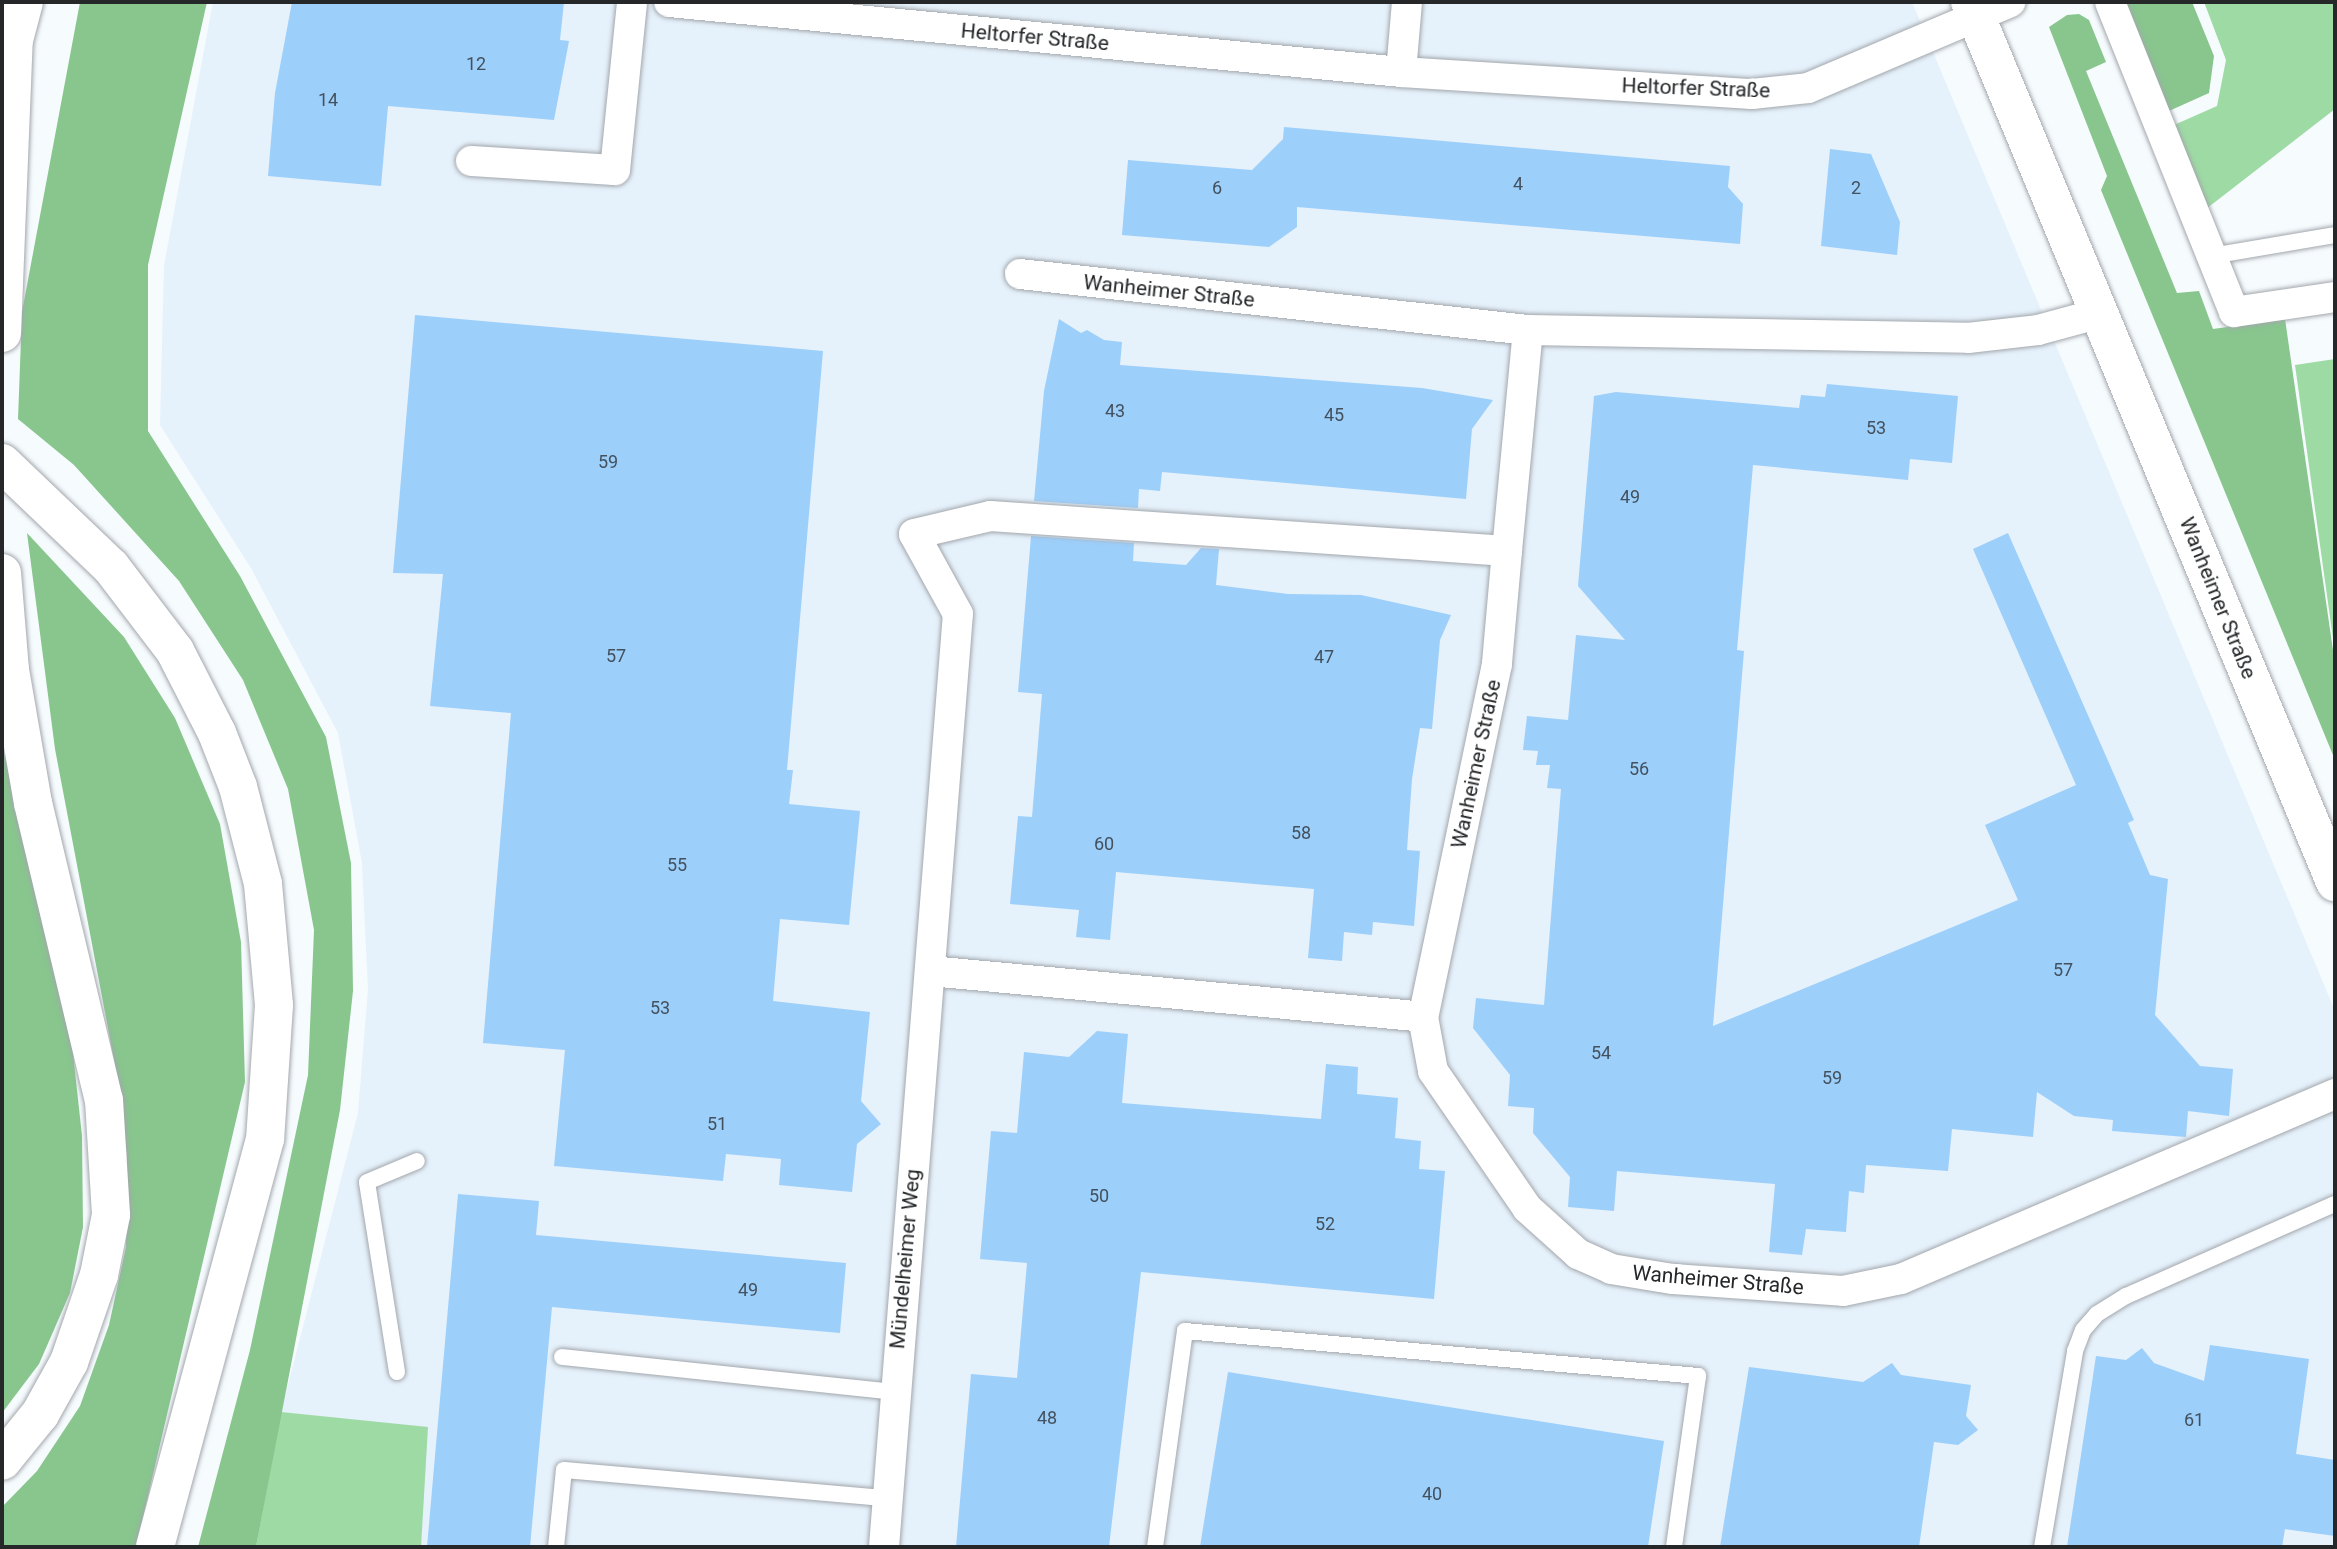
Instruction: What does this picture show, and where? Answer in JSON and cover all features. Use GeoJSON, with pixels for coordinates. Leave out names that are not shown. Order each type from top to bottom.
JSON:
{"type":"FeatureCollection","features":[{"type":"Feature","properties":{"kind":"main road","name":"Wanheimer Straße"},"geometry":{"type":"LineString","coordinates":[[1973,9],[2102,313],[2335,882]]}},
{"type":"Feature","properties":{"kind":"main road"},"geometry":{"type":"LineString","coordinates":[[2,95],[19,18]]}},
{"type":"Feature","properties":{"kind":"main road"},"geometry":{"type":"LineString","coordinates":[[2,333],[19,18]]}},
{"type":"Feature","properties":{"kind":"main road"},"geometry":{"type":"LineString","coordinates":[[2,464],[40,496],[133,593],[197,690],[221,744],[252,835],[270,944],[274,1005],[265,1139],[155,1547]]}},
{"type":"Feature","properties":{"kind":"main road"},"geometry":{"type":"LineString","coordinates":[[2,573],[23,746],[53,889],[89,1029],[104,1100],[111,1216],[99,1275],[81,1334],[57,1385],[2,1461]]}},
{"type":"Feature","properties":{"kind":"street"},"geometry":{"type":"LineString","coordinates":[[471,161],[615,170],[632,2]]}},
{"type":"Feature","properties":{"kind":"street","name":"Heltorfer Straße"},"geometry":{"type":"LineString","coordinates":[[669,2],[1401,72],[1752,94],[1808,88],[1973,9]]}},
{"type":"Feature","properties":{"kind":"street"},"geometry":{"type":"LineString","coordinates":[[1401,72],[1406,2]]}},
{"type":"Feature","properties":{"kind":"street"},"geometry":{"type":"LineString","coordinates":[[1973,9],[2011,2]]}},
{"type":"Feature","properties":{"kind":"street"},"geometry":{"type":"LineString","coordinates":[[2110,2],[2234,312],[2335,297]]}},
{"type":"Feature","properties":{"kind":"street","name":"Wanheimer Straße"},"geometry":{"type":"LineString","coordinates":[[1020,274],[1528,330],[1968,338],[2038,330],[2102,313]]}},
{"type":"Feature","properties":{"kind":"street","name":"Wanheimer Straße"},"geometry":{"type":"LineString","coordinates":[[1528,330],[1497,664],[1423,1017],[1433,1071],[1527,1208],[1578,1254],[1611,1269],[1674,1279],[1843,1291],[1901,1279],[2335,1094]]}},
{"type":"Feature","properties":{"kind":"street","name":"Mündelheimer Weg"},"geometry":{"type":"LineString","coordinates":[[884,1547],[958,614],[914,534],[990,516],[1507,551]]}},
{"type":"Feature","properties":{"kind":"street"},"geometry":{"type":"LineString","coordinates":[[930,971],[1423,1017]]}},
{"type":"Feature","properties":{"kind":"lane"},"geometry":{"type":"LineString","coordinates":[[2211,256],[2335,234]]}},
{"type":"Feature","properties":{"kind":"lane"},"geometry":{"type":"LineString","coordinates":[[397,1372],[367,1182],[417,1161]]}},
{"type":"Feature","properties":{"kind":"lane"},"geometry":{"type":"LineString","coordinates":[[2042,1547],[2075,1351],[2083,1330],[2097,1314],[2126,1296],[2335,1204]]}},
{"type":"Feature","properties":{"kind":"lane"},"geometry":{"type":"LineString","coordinates":[[1155,1547],[1185,1331],[1698,1376],[1674,1547]]}},
{"type":"Feature","properties":{"kind":"lane"},"geometry":{"type":"LineString","coordinates":[[562,1357],[895,1392]]}},
{"type":"Feature","properties":{"kind":"lane"},"geometry":{"type":"LineString","coordinates":[[556,1547],[564,1470],[887,1498]]}},
{"type":"Feature","properties":{"kind":"shaded area"},"geometry":{"type":"Polygon","coordinates":[[[213,2],[1912,2],[2335,1011],[2335,1547],[256,1547],[281,1412],[358,1113],[368,990],[362,863],[338,733],[251,568],[160,425],[164,266],[213,2]]]}},
{"type":"Feature","properties":{"kind":"green space"},"geometry":{"type":"Polygon","coordinates":[[[80,2],[207,2],[148,265],[148,431],[240,576],[326,737],[351,863],[353,991],[340,1110],[256,1547],[198,1547],[250,1350],[308,1075],[314,930],[288,789],[243,680],[179,581],[74,465],[18,419],[22,312],[80,2]]]}},
{"type":"Feature","properties":{"kind":"green space"},"geometry":{"type":"Polygon","coordinates":[[[2123,2],[2192,2],[2214,56],[2209,93],[2169,111],[2123,2]]]}},
{"type":"Feature","properties":{"kind":"green space"},"geometry":{"type":"Polygon","coordinates":[[[2204,2],[2335,2],[2335,109],[2206,209],[2174,125],[2217,106],[2226,60],[2204,2]]]}},
{"type":"Feature","properties":{"kind":"green space"},"geometry":{"type":"Polygon","coordinates":[[[2079,14],[2089,20],[2106,62],[2086,71],[2177,293],[2199,291],[2213,329],[2285,319],[2335,664],[2335,760],[2101,190],[2107,176],[2049,27],[2067,15],[2079,14]]]}},
{"type":"Feature","properties":{"kind":"green space"},"geometry":{"type":"Polygon","coordinates":[[[2335,359],[2335,653],[2295,365],[2335,359]]]}},
{"type":"Feature","properties":{"kind":"green space"},"geometry":{"type":"Polygon","coordinates":[[[27,533],[124,637],[175,718],[220,824],[241,942],[245,1082],[136,1547],[2,1547],[2,1507],[37,1471],[80,1406],[109,1325],[126,1247],[127,1155],[114,1060],[55,749],[27,533]]]}},
{"type":"Feature","properties":{"kind":"green space"},"geometry":{"type":"Polygon","coordinates":[[[2,744],[73,1053],[82,1136],[83,1227],[70,1293],[39,1364],[2,1413],[2,744]]]}},
{"type":"Feature","properties":{"kind":"green space"},"geometry":{"type":"Polygon","coordinates":[[[281,1412],[428,1427],[421,1547],[256,1547],[281,1412]]]}},
{"type":"Feature","properties":{"kind":"building"},"geometry":{"type":"Polygon","coordinates":[[[292,2],[564,2],[560,40],[569,41],[554,120],[388,106],[381,186],[268,176],[275,93],[292,2]]]}},
{"type":"Feature","properties":{"kind":"building"},"geometry":{"type":"Polygon","coordinates":[[[1284,127],[1730,166],[1728,187],[1743,204],[1740,244],[1297,207],[1297,227],[1269,247],[1122,235],[1128,160],[1252,170],[1283,139],[1284,127]]]}},
{"type":"Feature","properties":{"kind":"building"},"geometry":{"type":"Polygon","coordinates":[[[1830,149],[1871,154],[1900,222],[1897,255],[1821,246],[1830,149]]]}},
{"type":"Feature","properties":{"kind":"building"},"geometry":{"type":"Polygon","coordinates":[[[415,315],[823,351],[787,770],[793,770],[789,804],[860,811],[849,925],[780,919],[773,1001],[870,1012],[861,1101],[881,1124],[857,1144],[852,1192],[779,1185],[781,1159],[726,1154],[723,1181],[554,1166],[565,1050],[483,1043],[511,713],[430,706],[443,574],[393,573],[415,315]]]}},
{"type":"Feature","properties":{"kind":"building"},"geometry":{"type":"Polygon","coordinates":[[[1059,319],[1081,333],[1087,330],[1104,340],[1122,342],[1120,365],[1422,388],[1493,400],[1472,429],[1466,499],[1162,472],[1160,491],[1139,489],[1138,508],[1034,501],[1044,391],[1059,319]]]}},
{"type":"Feature","properties":{"kind":"building"},"geometry":{"type":"Polygon","coordinates":[[[1827,384],[1958,396],[1952,463],[1910,459],[1908,480],[1753,465],[1737,650],[1744,651],[1713,1026],[2018,900],[1985,825],[2076,785],[1973,549],[2008,533],[2134,820],[2128,823],[2150,875],[2168,879],[2155,1015],[2200,1066],[2233,1069],[2229,1116],[2188,1111],[2186,1137],[2112,1131],[2113,1120],[2074,1116],[2037,1092],[2033,1137],[1952,1129],[1948,1171],[1866,1165],[1864,1193],[1849,1191],[1846,1232],[1806,1229],[1802,1255],[1769,1252],[1775,1184],[1617,1171],[1614,1211],[1568,1207],[1570,1177],[1533,1133],[1534,1108],[1508,1106],[1510,1075],[1473,1028],[1476,998],[1544,1005],[1561,789],[1547,788],[1550,765],[1536,765],[1538,751],[1523,750],[1527,716],[1568,720],[1576,635],[1625,640],[1578,586],[1594,396],[1616,392],[1799,408],[1801,395],[1825,397],[1827,384]]]}},
{"type":"Feature","properties":{"kind":"building"},"geometry":{"type":"Polygon","coordinates":[[[1031,536],[1134,543],[1133,561],[1186,565],[1201,548],[1219,549],[1216,585],[1288,594],[1361,595],[1451,615],[1440,640],[1432,729],[1420,728],[1412,779],[1407,850],[1420,851],[1414,926],[1373,922],[1372,935],[1344,932],[1342,961],[1308,958],[1314,889],[1116,872],[1110,940],[1076,937],[1079,910],[1010,904],[1018,816],[1032,817],[1042,694],[1018,692],[1031,536]]]}},
{"type":"Feature","properties":{"kind":"building"},"geometry":{"type":"Polygon","coordinates":[[[1097,1031],[1128,1034],[1122,1103],[1321,1119],[1326,1064],[1358,1067],[1357,1094],[1398,1098],[1395,1138],[1421,1141],[1419,1169],[1445,1171],[1434,1299],[1141,1272],[1109,1547],[956,1547],[971,1374],[1017,1378],[1027,1263],[980,1259],[991,1131],[1017,1133],[1024,1052],[1069,1057],[1097,1031]]]}},
{"type":"Feature","properties":{"kind":"building"},"geometry":{"type":"Polygon","coordinates":[[[458,1194],[539,1201],[536,1235],[846,1263],[840,1333],[552,1307],[530,1547],[427,1547],[458,1194]]]}},
{"type":"Feature","properties":{"kind":"building"},"geometry":{"type":"Polygon","coordinates":[[[2210,1345],[2309,1359],[2296,1454],[2335,1460],[2335,1536],[2285,1529],[2282,1547],[2067,1547],[2096,1356],[2126,1360],[2142,1348],[2154,1363],[2204,1381],[2210,1345]]]}},
{"type":"Feature","properties":{"kind":"building"},"geometry":{"type":"Polygon","coordinates":[[[1892,1363],[1901,1375],[1971,1385],[1966,1416],[1978,1430],[1958,1445],[1934,1442],[1919,1547],[1720,1547],[1749,1367],[1863,1382],[1892,1363]]]}},
{"type":"Feature","properties":{"kind":"building"},"geometry":{"type":"Polygon","coordinates":[[[1228,1372],[1664,1441],[1648,1547],[1200,1547],[1228,1372]]]}}]}
